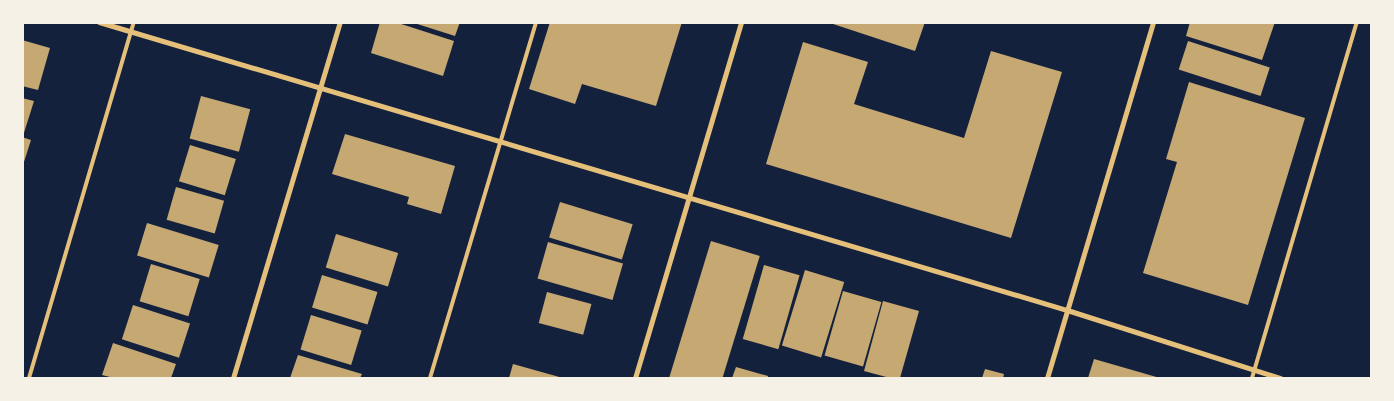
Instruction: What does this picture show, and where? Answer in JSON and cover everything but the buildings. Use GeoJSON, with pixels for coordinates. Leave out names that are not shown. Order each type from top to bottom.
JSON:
{"type":"FeatureCollection","features":[{"type":"Feature","properties":{"kind":"street"},"geometry":{"type":"LineString","coordinates":[[99,22],[1067,310],[1280,378]]}},
{"type":"Feature","properties":{"kind":"street"},"geometry":{"type":"LineString","coordinates":[[233,378],[340,22]]}},
{"type":"Feature","properties":{"kind":"street"},"geometry":{"type":"LineString","coordinates":[[635,378],[741,22]]}},
{"type":"Feature","properties":{"kind":"street"},"geometry":{"type":"LineString","coordinates":[[1046,378],[1153,22]]}},
{"type":"Feature","properties":{"kind":"lane"},"geometry":{"type":"LineString","coordinates":[[29,378],[134,22]]}},
{"type":"Feature","properties":{"kind":"lane"},"geometry":{"type":"LineString","coordinates":[[430,378],[536,22]]}},
{"type":"Feature","properties":{"kind":"lane"},"geometry":{"type":"LineString","coordinates":[[1252,378],[1357,22]]}}]}
